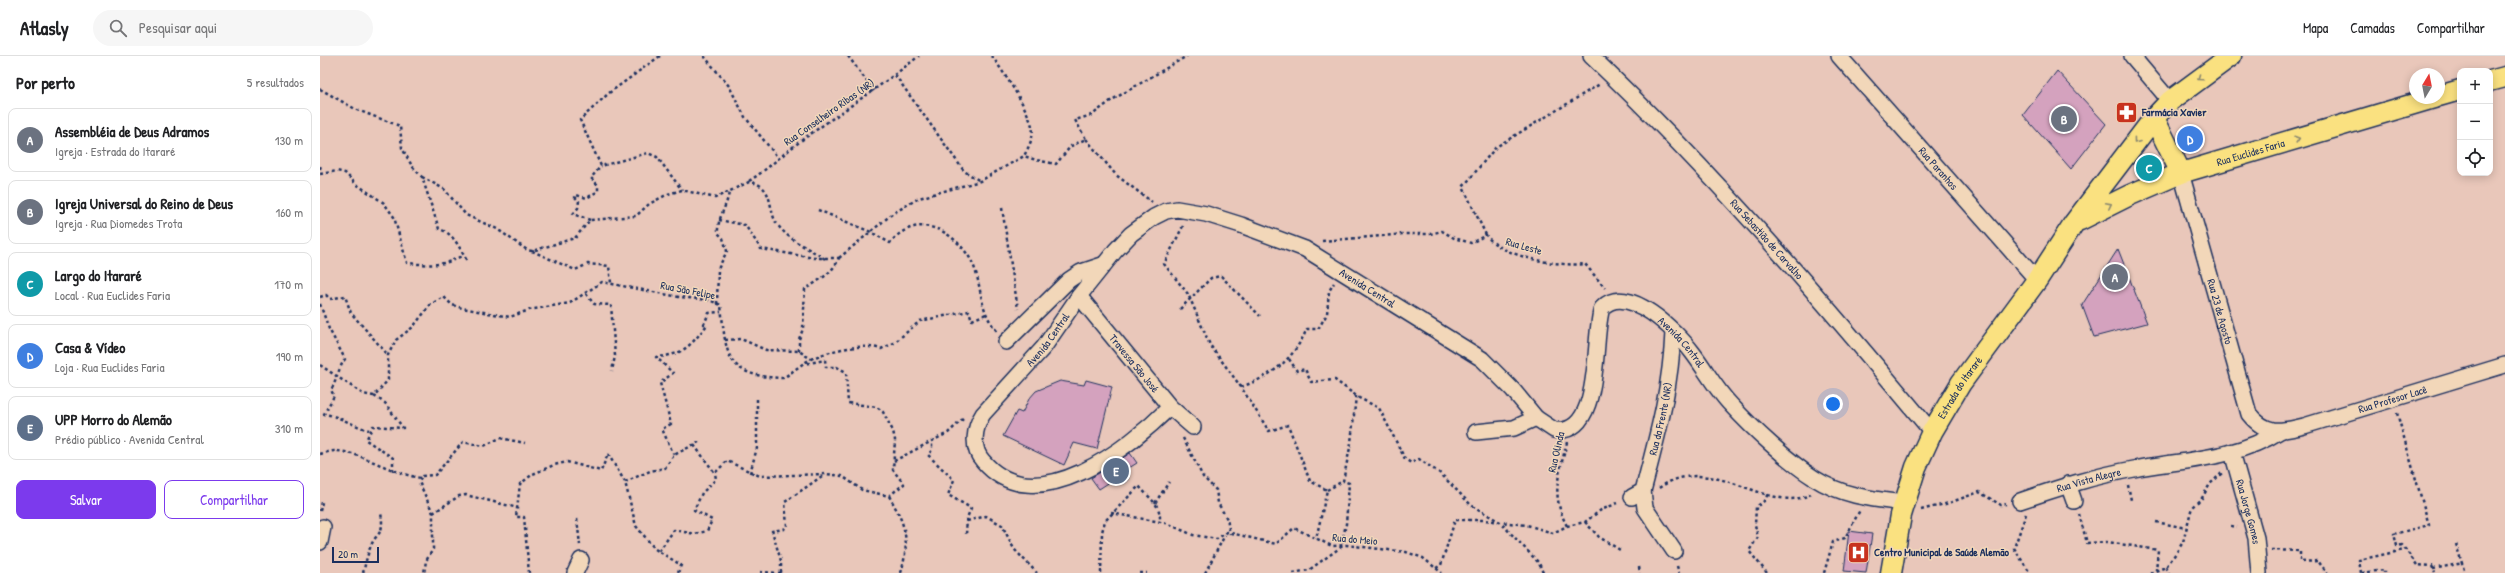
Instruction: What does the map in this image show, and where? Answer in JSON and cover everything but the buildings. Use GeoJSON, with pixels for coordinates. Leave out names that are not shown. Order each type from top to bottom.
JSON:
{"type":"FeatureCollection","features":[{"type":"Feature","properties":{"kind":"main road","name":"Estrada do Itararé"},"geometry":{"type":"LineString","coordinates":[[1891,573],[1903,509],[1916,467],[1932,432],[1961,383],[2038,280],[2074,223],[2154,118],[2170,101],[2231,56]]}},
{"type":"Feature","properties":{"kind":"main road"},"geometry":{"type":"LineString","coordinates":[[2493,80],[2505,77]]}},
{"type":"Feature","properties":{"kind":"main road"},"geometry":{"type":"LineString","coordinates":[[2445,94],[2457,91]]}},
{"type":"Feature","properties":{"kind":"main road","name":"Rua Euclides Faria"},"geometry":{"type":"LineString","coordinates":[[2074,223],[2130,195],[2181,173],[2414,104]]}},
{"type":"Feature","properties":{"kind":"main road"},"geometry":{"type":"LineString","coordinates":[[2154,118],[2181,173]]}},
{"type":"Feature","properties":{"kind":"street","name":"Rua Sebastião de Carvalho"},"geometry":{"type":"LineString","coordinates":[[1591,56],[1726,192],[1854,338],[1932,432]]}},
{"type":"Feature","properties":{"kind":"street","name":"Rua Paranhos"},"geometry":{"type":"LineString","coordinates":[[1839,56],[2038,280]]}},
{"type":"Feature","properties":{"kind":"street"},"geometry":{"type":"LineString","coordinates":[[2132,56],[2170,101]]}},
{"type":"Feature","properties":{"kind":"street","name":"Rua 23 de Agosto"},"geometry":{"type":"LineString","coordinates":[[2181,173],[2249,414],[2256,424],[2265,429],[2280,431]]}},
{"type":"Feature","properties":{"kind":"street","name":"Avenida Central"},"geometry":{"type":"LineString","coordinates":[[1174,410],[1128,444],[1074,476],[1060,482],[1039,484],[1020,482],[1001,477],[990,470],[978,456],[975,436],[978,422],[983,414],[1044,347],[1102,265],[1131,234],[1154,217],[1166,211],[1191,211],[1241,225],[1305,249],[1482,359],[1513,390],[1536,418],[1554,430],[1570,428]]}},
{"type":"Feature","properties":{"kind":"street"},"geometry":{"type":"LineString","coordinates":[[1006,342],[1021,329],[1069,280],[1081,272],[1102,265]]}},
{"type":"Feature","properties":{"kind":"street","name":"Travessa São José"},"geometry":{"type":"LineString","coordinates":[[1079,296],[1174,410],[1193,427]]}},
{"type":"Feature","properties":{"kind":"street"},"geometry":{"type":"LineString","coordinates":[[1570,428],[1580,419],[1591,394],[1600,315],[1602,308],[1614,299]]}},
{"type":"Feature","properties":{"kind":"street","name":"Avenida Central"},"geometry":{"type":"LineString","coordinates":[[1614,299],[1629,300],[1639,305],[1673,332],[1693,353],[1731,406],[1813,478],[1838,491],[1903,509]]}},
{"type":"Feature","properties":{"kind":"street","name":"Rua da Frente (NR)"},"geometry":{"type":"LineString","coordinates":[[1639,496],[1668,397],[1673,332]]}},
{"type":"Feature","properties":{"kind":"street","name":"Rua Profesor Lacê"},"geometry":{"type":"LineString","coordinates":[[2280,431],[2304,426],[2505,365]]}},
{"type":"Feature","properties":{"kind":"street"},"geometry":{"type":"LineString","coordinates":[[1476,432],[1514,428],[1536,418]]}},
{"type":"Feature","properties":{"kind":"street","name":"Rua Vista Alegre"},"geometry":{"type":"LineString","coordinates":[[2020,501],[2068,484],[2233,459],[2280,431]]}},
{"type":"Feature","properties":{"kind":"street","name":"Rua Jorge Gomes"},"geometry":{"type":"LineString","coordinates":[[2233,459],[2258,550],[2259,573]]}},
{"type":"Feature","properties":{"kind":"street"},"geometry":{"type":"LineString","coordinates":[[2068,484],[2074,501]]}},
{"type":"Feature","properties":{"kind":"street"},"geometry":{"type":"LineString","coordinates":[[1639,496],[1648,514],[1674,551]]}},
{"type":"Feature","properties":{"kind":"street"},"geometry":{"type":"LineString","coordinates":[[320,542],[323,527]]}},
{"type":"Feature","properties":{"kind":"path"},"geometry":{"type":"LineString","coordinates":[[601,166],[580,120],[609,93],[660,56]]}},
{"type":"Feature","properties":{"kind":"path"},"geometry":{"type":"LineString","coordinates":[[704,56],[729,86],[745,117],[780,159]]}},
{"type":"Feature","properties":{"kind":"path"},"geometry":{"type":"LineString","coordinates":[[848,56],[874,91]]}},
{"type":"Feature","properties":{"kind":"path","name":"Rua Conselheiro Ribas (NR)"},"geometry":{"type":"LineString","coordinates":[[682,190],[715,198],[749,182],[825,124],[874,91],[919,56]]}},
{"type":"Feature","properties":{"kind":"path"},"geometry":{"type":"LineString","coordinates":[[800,351],[799,339],[803,329],[805,289],[825,276],[837,264],[839,258],[892,214],[919,198],[980,181],[1024,156],[1030,145],[1033,128],[1010,83],[992,56]]}},
{"type":"Feature","properties":{"kind":"path"},"geometry":{"type":"LineString","coordinates":[[1166,211],[1137,193],[1116,175],[1086,139],[1075,120],[1092,115],[1112,100],[1187,56]]}},
{"type":"Feature","properties":{"kind":"path"},"geometry":{"type":"LineString","coordinates":[[895,75],[964,171],[980,181]]}},
{"type":"Feature","properties":{"kind":"path"},"geometry":{"type":"LineString","coordinates":[[1305,249],[1326,240],[1430,234],[1442,231],[1454,238],[1472,243],[1486,235],[1463,187],[1484,159],[1496,147],[1612,76]]}},
{"type":"Feature","properties":{"kind":"path"},"geometry":{"type":"LineString","coordinates":[[320,89],[357,110],[400,126],[402,148],[412,166],[422,177],[444,189],[466,215],[497,229],[527,250],[575,270],[588,264],[610,266],[611,283]]}},
{"type":"Feature","properties":{"kind":"path"},"geometry":{"type":"LineString","coordinates":[[1024,156],[1056,164],[1072,146],[1086,139]]}},
{"type":"Feature","properties":{"kind":"path"},"geometry":{"type":"LineString","coordinates":[[648,153],[657,157],[682,190],[668,194],[649,204],[636,216],[590,220],[573,214],[578,208],[579,201],[575,197],[576,195],[587,198],[598,191],[598,185],[591,178],[601,166],[648,153]]}},
{"type":"Feature","properties":{"kind":"path"},"geometry":{"type":"LineString","coordinates":[[320,174],[336,171],[345,173],[356,184],[384,203],[394,217],[407,263],[438,265],[450,263],[464,255]]}},
{"type":"Feature","properties":{"kind":"path"},"geometry":{"type":"LineString","coordinates":[[422,177],[439,229],[446,231],[457,242],[467,261]]}},
{"type":"Feature","properties":{"kind":"path"},"geometry":{"type":"LineString","coordinates":[[749,182],[754,182],[766,192],[771,201],[771,210],[776,223],[784,232],[794,242],[824,259]]}},
{"type":"Feature","properties":{"kind":"path"},"geometry":{"type":"LineString","coordinates":[[716,304],[718,269],[727,251],[723,238],[718,233],[719,220],[726,208],[729,192]]}},
{"type":"Feature","properties":{"kind":"path"},"geometry":{"type":"LineString","coordinates":[[1002,208],[1021,329]]}},
{"type":"Feature","properties":{"kind":"path"},"geometry":{"type":"LineString","coordinates":[[818,210],[871,232],[890,243],[906,228],[920,226],[928,226],[953,238],[971,260],[986,314],[991,324],[1006,342]]}},
{"type":"Feature","properties":{"kind":"path"},"geometry":{"type":"LineString","coordinates":[[1191,211],[1164,264],[1190,299],[1210,345],[1241,387],[1270,431],[1288,425],[1310,481],[1327,490]]}},
{"type":"Feature","properties":{"kind":"path"},"geometry":{"type":"LineString","coordinates":[[532,251],[575,238],[590,220]]}},
{"type":"Feature","properties":{"kind":"path"},"geometry":{"type":"LineString","coordinates":[[719,220],[745,225],[761,249],[824,259],[839,258]]}},
{"type":"Feature","properties":{"kind":"path","name":"Rua Leste"},"geometry":{"type":"LineString","coordinates":[[1486,235],[1492,244],[1522,255],[1569,266],[1585,264],[1614,299]]}},
{"type":"Feature","properties":{"kind":"path"},"geometry":{"type":"LineString","coordinates":[[1241,387],[1261,380],[1289,359],[1307,330],[1318,329],[1327,314],[1329,291],[1342,271]]}},
{"type":"Feature","properties":{"kind":"path"},"geometry":{"type":"LineString","coordinates":[[1180,309],[1211,278],[1221,276],[1260,316]]}},
{"type":"Feature","properties":{"kind":"path","name":"Rua São Felipe"},"geometry":{"type":"LineString","coordinates":[[388,355],[396,340],[413,327],[431,304],[444,297],[452,304],[462,308],[510,317],[529,310],[570,303],[586,294],[602,282],[721,305],[727,352],[733,363],[750,374],[783,378],[811,359],[870,346],[881,349],[894,342],[920,321],[969,311],[972,320],[986,314]]}},
{"type":"Feature","properties":{"kind":"path"},"geometry":{"type":"LineString","coordinates":[[586,294],[594,304],[611,305],[616,356],[612,371]]}},
{"type":"Feature","properties":{"kind":"path"},"geometry":{"type":"LineString","coordinates":[[320,297],[326,295],[330,299],[345,296],[352,313],[388,355],[388,380],[374,396]]}},
{"type":"Feature","properties":{"kind":"path"},"geometry":{"type":"LineString","coordinates":[[320,304],[329,329],[346,359],[338,370],[336,384],[331,390],[334,396],[324,414],[332,415],[351,425],[370,430]]}},
{"type":"Feature","properties":{"kind":"path"},"geometry":{"type":"LineString","coordinates":[[674,455],[662,429],[671,424],[660,383],[673,373],[656,357],[673,356],[683,352],[692,344],[707,325],[704,324],[709,313],[722,312]]}},
{"type":"Feature","properties":{"kind":"path"},"geometry":{"type":"LineString","coordinates":[[725,340],[741,339],[766,350],[800,351],[811,359]]}},
{"type":"Feature","properties":{"kind":"path"},"geometry":{"type":"LineString","coordinates":[[1289,359],[1297,371],[1306,369],[1311,382],[1335,380],[1356,396],[1379,408],[1405,458],[1411,463],[1419,459],[1424,461],[1441,474],[1471,505],[1500,522],[1540,563],[1543,573]]}},
{"type":"Feature","properties":{"kind":"path"},"geometry":{"type":"LineString","coordinates":[[802,365],[826,360],[826,367],[837,367],[846,372],[848,403],[876,406],[883,412],[893,431],[895,476],[904,484],[889,496]]}},
{"type":"Feature","properties":{"kind":"path"},"geometry":{"type":"LineString","coordinates":[[320,365],[363,394],[374,396],[385,403],[403,428],[373,426],[366,440],[393,458],[393,471]]}},
{"type":"Feature","properties":{"kind":"path"},"geometry":{"type":"LineString","coordinates":[[1316,539],[1327,490],[1342,481],[1351,443],[1356,396]]}},
{"type":"Feature","properties":{"kind":"path"},"geometry":{"type":"LineString","coordinates":[[750,473],[757,448],[757,397]]}},
{"type":"Feature","properties":{"kind":"path"},"geometry":{"type":"LineString","coordinates":[[2393,399],[2429,525],[2394,534],[2397,546],[2402,545],[2404,550],[2417,565],[2432,566],[2435,573]]}},
{"type":"Feature","properties":{"kind":"path"},"geometry":{"type":"LineString","coordinates":[[1174,410],[1184,439],[1204,477],[1216,490],[1218,503],[1228,519],[1230,534]]}},
{"type":"Feature","properties":{"kind":"path"},"geometry":{"type":"LineString","coordinates":[[894,461],[948,433],[967,414]]}},
{"type":"Feature","properties":{"kind":"path","name":"Rua Olinda"},"geometry":{"type":"LineString","coordinates":[[1567,526],[1557,504],[1557,493],[1558,474],[1570,428]]}},
{"type":"Feature","properties":{"kind":"path"},"geometry":{"type":"LineString","coordinates":[[320,454],[335,450],[351,454],[393,471],[421,478],[422,476],[435,475],[463,442],[484,446],[500,438],[525,443]]}},
{"type":"Feature","properties":{"kind":"path"},"geometry":{"type":"LineString","coordinates":[[932,441],[932,450],[928,455],[954,480],[948,495],[972,508],[967,521],[966,535]]}},
{"type":"Feature","properties":{"kind":"path"},"geometry":{"type":"LineString","coordinates":[[625,482],[650,471],[665,468],[674,455],[699,442]]}},
{"type":"Feature","properties":{"kind":"path"},"geometry":{"type":"LineString","coordinates":[[659,552],[674,530],[695,534],[707,531],[712,520],[694,510],[702,493],[716,479],[715,473],[694,445]]}},
{"type":"Feature","properties":{"kind":"path"},"geometry":{"type":"LineString","coordinates":[[528,573],[524,517],[516,516],[520,484],[525,479],[554,465],[567,462],[601,471],[608,454],[625,482],[636,526],[644,538],[659,552],[681,565],[678,573]]}},
{"type":"Feature","properties":{"kind":"path"},"geometry":{"type":"LineString","coordinates":[[2150,573],[2166,566],[2183,542],[2192,507],[2202,498],[2210,484],[2233,459]]}},
{"type":"Feature","properties":{"kind":"path"},"geometry":{"type":"LineString","coordinates":[[715,473],[727,461],[750,473],[760,476],[826,474],[842,476],[862,490],[889,496],[901,516],[906,536],[906,551],[901,573]]}},
{"type":"Feature","properties":{"kind":"path"},"geometry":{"type":"LineString","coordinates":[[760,572],[781,573],[781,561],[772,531],[784,529],[787,526],[785,502],[826,474]]}},
{"type":"Feature","properties":{"kind":"path"},"geometry":{"type":"LineString","coordinates":[[1436,568],[1441,565],[1455,520],[1485,520],[1527,525],[1553,533],[1567,526],[1585,522],[1601,510],[1639,496],[1670,481],[1706,476],[1730,481],[1768,494],[1790,498],[1807,497],[1826,485]]}},
{"type":"Feature","properties":{"kind":"path"},"geometry":{"type":"LineString","coordinates":[[421,478],[420,482],[433,513],[433,549],[426,561],[424,573]]}},
{"type":"Feature","properties":{"kind":"path"},"geometry":{"type":"LineString","coordinates":[[1293,573],[1309,570],[1341,547],[1346,524],[1348,483],[1342,481]]}},
{"type":"Feature","properties":{"kind":"path"},"geometry":{"type":"LineString","coordinates":[[1155,503],[1169,482]]}},
{"type":"Feature","properties":{"kind":"path"},"geometry":{"type":"LineString","coordinates":[[1101,573],[1102,532],[1105,521],[1111,513],[1139,486],[1161,511],[1160,522]]}},
{"type":"Feature","properties":{"kind":"path"},"geometry":{"type":"LineString","coordinates":[[1903,509],[1949,503],[1979,492],[2001,505],[2020,501],[2026,515],[2019,529],[2014,548],[2030,573]]}},
{"type":"Feature","properties":{"kind":"path"},"geometry":{"type":"LineString","coordinates":[[1767,573],[1750,551],[1758,537],[1755,526],[1756,508],[1764,501],[1768,494]]}},
{"type":"Feature","properties":{"kind":"path"},"geometry":{"type":"LineString","coordinates":[[433,513],[459,496],[466,495],[518,508]]}},
{"type":"Feature","properties":{"kind":"path"},"geometry":{"type":"LineString","coordinates":[[1824,573],[1833,542],[1846,538],[1866,498]]}},
{"type":"Feature","properties":{"kind":"path"},"geometry":{"type":"LineString","coordinates":[[2074,501],[2087,543],[2107,542],[2158,550],[2156,570]]}},
{"type":"Feature","properties":{"kind":"path"},"geometry":{"type":"LineString","coordinates":[[320,511],[322,502]]}},
{"type":"Feature","properties":{"kind":"path"},"geometry":{"type":"LineString","coordinates":[[363,573],[371,546],[380,534],[383,525],[382,513]]}},
{"type":"Feature","properties":{"kind":"path"},"geometry":{"type":"LineString","coordinates":[[1111,513],[1160,522],[1193,535],[1217,539],[1227,532]]}},
{"type":"Feature","properties":{"kind":"path"},"geometry":{"type":"LineString","coordinates":[[967,521],[986,516],[1002,525],[1014,549],[1037,573]]}},
{"type":"Feature","properties":{"kind":"path"},"geometry":{"type":"LineString","coordinates":[[578,519],[578,566]]}},
{"type":"Feature","properties":{"kind":"path"},"geometry":{"type":"LineString","coordinates":[[1585,522],[1599,537],[1620,550]]}},
{"type":"Feature","properties":{"kind":"path"},"geometry":{"type":"LineString","coordinates":[[2156,522],[2186,528]]}},
{"type":"Feature","properties":{"kind":"path","name":"Rua do Meio"},"geometry":{"type":"LineString","coordinates":[[1227,532],[1230,534],[1276,544],[1294,528],[1332,546],[1341,547],[1346,545],[1406,552],[1423,558],[1441,573]]}},
{"type":"Feature","properties":{"kind":"path"},"geometry":{"type":"LineString","coordinates":[[1205,573],[1227,532]]}},
{"type":"Feature","properties":{"kind":"path"},"geometry":{"type":"LineString","coordinates":[[2456,544],[2465,573]]}},
{"type":"Feature","properties":{"kind":"path"},"geometry":{"type":"LineString","coordinates":[[2258,550],[2300,551],[2300,562],[2318,561],[2327,573]]}},
{"type":"Feature","properties":{"kind":"path"},"geometry":{"type":"LineString","coordinates":[[2384,573],[2384,570],[2361,573],[2359,560],[2404,550]]}},
{"type":"Feature","properties":{"kind":"path"},"geometry":{"type":"LineString","coordinates":[[2433,569],[2463,563]]}},
{"type":"Feature","properties":{"kind":"path"},"geometry":{"type":"LineString","coordinates":[[2166,566],[2169,573]]}},
{"type":"Feature","properties":{"kind":"path"},"geometry":{"type":"LineString","coordinates":[[1639,567],[1640,573]]}},
{"type":"Feature","properties":{"kind":"path"},"geometry":{"type":"LineString","coordinates":[[1140,573],[1147,573]]}},
{"type":"Feature","properties":{"kind":"place","name":"Farmácia Xavier"},"geometry":{"type":"Point","coordinates":[2127,112]}},
{"type":"Feature","properties":{"kind":"place","name":"Igreja Universal do Reino de Deus"},"geometry":{"type":"Point","coordinates":[2064,119]}},
{"type":"Feature","properties":{"kind":"place","name":"Casa & Vídeo"},"geometry":{"type":"Point","coordinates":[2190,139]}},
{"type":"Feature","properties":{"kind":"place","name":"Largo do Itararé"},"geometry":{"type":"Point","coordinates":[2149,168]}},
{"type":"Feature","properties":{"kind":"place","name":"Assembléia de Deus Adramos"},"geometry":{"type":"Point","coordinates":[2115,277]}},
{"type":"Feature","properties":{"kind":"place","name":"UPP Morro do Alemão"},"geometry":{"type":"Point","coordinates":[1116,471]}},
{"type":"Feature","properties":{"kind":"place","name":"Centro Municipal de Saúde Alemão"},"geometry":{"type":"Point","coordinates":[1858,552]}}]}
